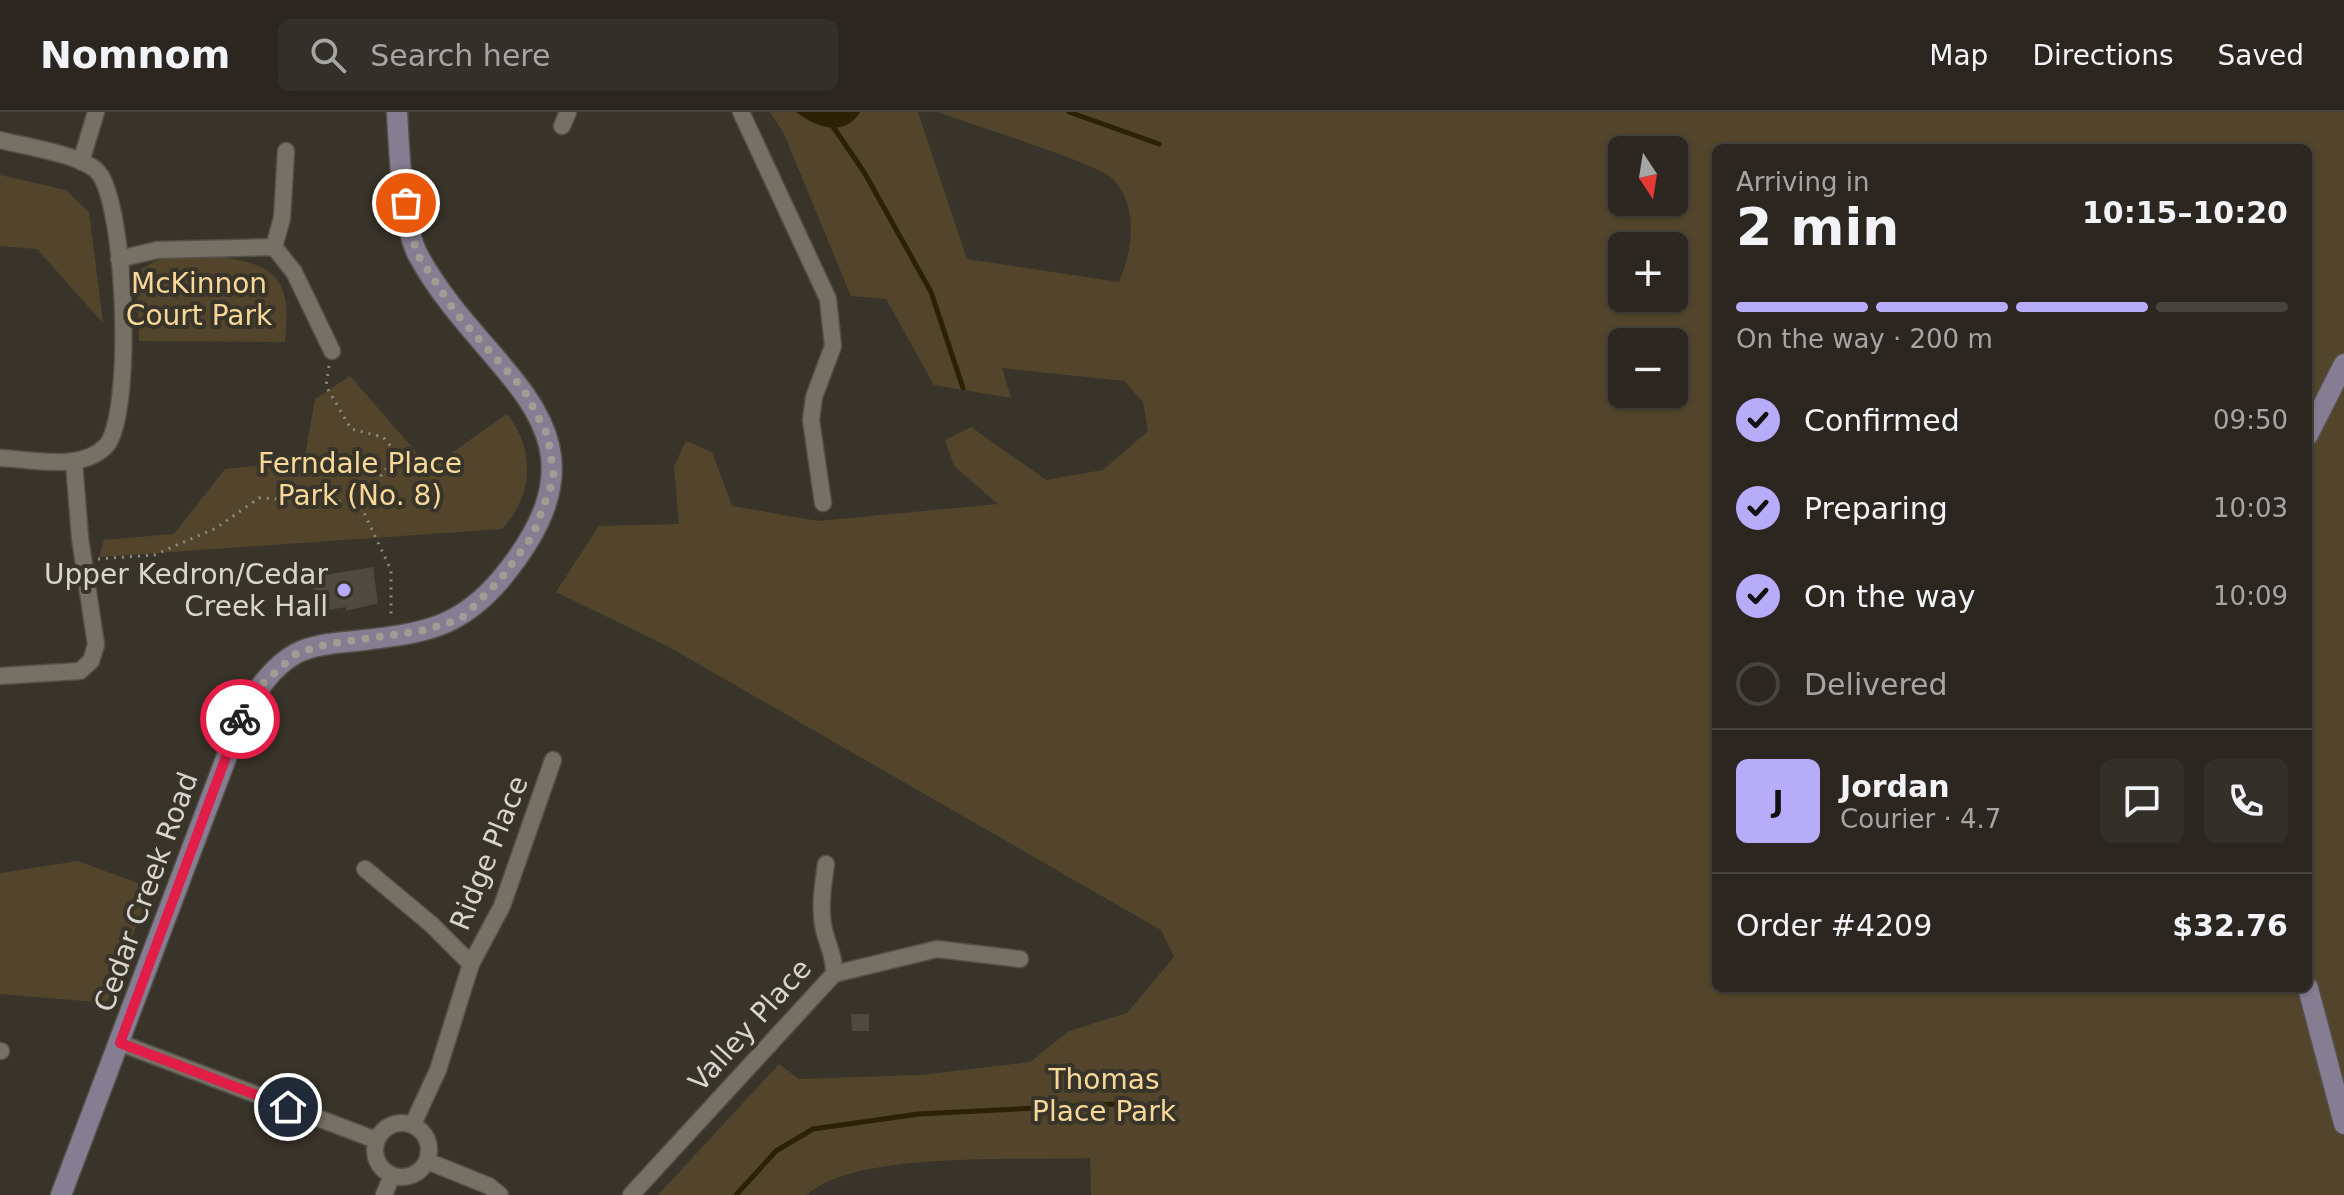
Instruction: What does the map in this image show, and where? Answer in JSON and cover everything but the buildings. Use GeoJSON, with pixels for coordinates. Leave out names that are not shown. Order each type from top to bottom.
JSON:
{"type":"FeatureCollection","features":[{"type":"Feature","properties":{"kind":"street"},"geometry":{"type":"LineString","coordinates":[[81,162],[96,112]]}},
{"type":"Feature","properties":{"kind":"street","name":"Cedar Creek Road"},"geometry":{"type":"LineString","coordinates":[[61,1195],[242,716],[258,688],[297,653],[328,644],[421,631],[461,619],[500,580],[533,535],[554,478],[548,436],[524,390],[455,312],[416,252],[401,178],[397,112]]}},
{"type":"Feature","properties":{"kind":"street"},"geometry":{"type":"LineString","coordinates":[[741,112],[828,299],[833,346],[814,397],[811,420],[823,503]]}},
{"type":"Feature","properties":{"kind":"street"},"geometry":{"type":"LineString","coordinates":[[0,140],[81,162],[96,170],[103,180],[113,208],[125,321],[116,427],[104,448],[74,462],[0,458]]}},
{"type":"Feature","properties":{"kind":"street"},"geometry":{"type":"LineString","coordinates":[[274,247],[282,218],[286,151]]}},
{"type":"Feature","properties":{"kind":"street"},"geometry":{"type":"LineString","coordinates":[[119,259],[157,250],[274,247]]}},
{"type":"Feature","properties":{"kind":"street"},"geometry":{"type":"LineString","coordinates":[[274,247],[294,272],[332,351]]}},
{"type":"Feature","properties":{"kind":"street"},"geometry":{"type":"LineString","coordinates":[[2312,427],[2344,364]]}},
{"type":"Feature","properties":{"kind":"street"},"geometry":{"type":"LineString","coordinates":[[0,676],[62,675],[80,671],[91,661],[96,645],[74,462]]}},
{"type":"Feature","properties":{"kind":"street","name":"Ridge Place"},"geometry":{"type":"LineString","coordinates":[[413,1124],[438,1070],[471,964],[502,906],[553,760]]}},
{"type":"Feature","properties":{"kind":"street","name":"Valley Place"},"geometry":{"type":"LineString","coordinates":[[631,1195],[834,974],[835,963],[824,929],[821,902],[826,864]]}},
{"type":"Feature","properties":{"kind":"street"},"geometry":{"type":"LineString","coordinates":[[365,869],[432,925],[471,964]]}},
{"type":"Feature","properties":{"kind":"street"},"geometry":{"type":"LineString","coordinates":[[834,974],[937,949],[1020,959]]}},
{"type":"Feature","properties":{"kind":"street"},"geometry":{"type":"LineString","coordinates":[[2309,992],[2344,1124]]}},
{"type":"Feature","properties":{"kind":"street"},"geometry":{"type":"LineString","coordinates":[[120,1043],[376,1140]]}},
{"type":"Feature","properties":{"kind":"street"},"geometry":{"type":"LineString","coordinates":[[391,1124],[413,1124],[428,1139],[427,1161],[416,1173],[392,1175],[377,1161],[376,1140],[391,1124]]}},
{"type":"Feature","properties":{"kind":"street"},"geometry":{"type":"LineString","coordinates":[[427,1161],[489,1186],[500,1195]]}},
{"type":"Feature","properties":{"kind":"street"},"geometry":{"type":"LineString","coordinates":[[384,1195],[392,1175]]}},
{"type":"Feature","properties":{"kind":"path"},"geometry":{"type":"LineString","coordinates":[[332,351],[326,386],[335,404],[351,429],[383,437],[398,455],[359,502]]}},
{"type":"Feature","properties":{"kind":"path"},"geometry":{"type":"LineString","coordinates":[[84,560],[154,555],[216,528],[259,498],[359,502]]}},
{"type":"Feature","properties":{"kind":"path"},"geometry":{"type":"LineString","coordinates":[[359,502],[391,570],[391,617]]}},
{"type":"Feature","properties":{"kind":"green space","name":"Thomas Place Park"},"geometry":{"type":"Polygon","coordinates":[[[770,112],[918,112],[967,259],[1119,282],[1128,256],[1131,228],[1126,201],[1112,178],[1059,154],[938,112],[2344,112],[2344,1195],[1091,1195],[1090,1158],[900,1164],[830,1181],[807,1195],[658,1195],[779,1064],[799,1079],[920,1075],[1030,1062],[1069,1031],[1127,1013],[1174,957],[1161,930],[667,646],[556,592],[599,526],[679,524],[674,466],[686,441],[712,452],[732,506],[818,521],[998,504],[954,466],[945,440],[971,427],[1046,480],[1103,470],[1148,431],[1143,402],[1124,381],[1002,368],[1011,398],[934,385],[886,299],[851,296],[784,134],[770,112]]]}},
{"type":"Feature","properties":{"kind":"green space"},"geometry":{"type":"Polygon","coordinates":[[[0,175],[66,190],[89,212],[103,323],[37,249],[0,246],[0,175]]]}},
{"type":"Feature","properties":{"kind":"green space","name":"McKinnon Court Park"},"geometry":{"type":"Polygon","coordinates":[[[169,255],[234,259],[264,269],[276,278],[285,297],[285,342],[139,341],[137,289],[142,268],[169,255]]]}},
{"type":"Feature","properties":{"kind":"green space","name":"Ferndale Place Park (No. 8)"},"geometry":{"type":"Polygon","coordinates":[[[350,376],[430,468],[507,414],[523,442],[527,472],[520,502],[502,529],[99,557],[104,540],[174,534],[225,469],[304,461],[315,399],[350,376]]]}},
{"type":"Feature","properties":{"kind":"green space"},"geometry":{"type":"Polygon","coordinates":[[[78,861],[151,888],[108,1000],[100,1007],[96,1002],[0,994],[0,873],[78,861]]]}},
{"type":"Feature","properties":{"kind":"shaded area"},"geometry":{"type":"Polygon","coordinates":[[[796,112],[860,112],[846,125],[830,127],[812,122],[796,112]]]}},
{"type":"Feature","properties":{"kind":"waterway"},"geometry":{"type":"LineString","coordinates":[[823,112],[864,172],[931,292],[963,388]]}},
{"type":"Feature","properties":{"kind":"waterway"},"geometry":{"type":"LineString","coordinates":[[1069,112],[1159,144]]}},
{"type":"Feature","properties":{"kind":"waterway"},"geometry":{"type":"LineString","coordinates":[[736,1195],[776,1151],[813,1129],[919,1114],[1135,1103]]}},
{"type":"Feature","properties":{"kind":"way so far"},"geometry":{"type":"LineString","coordinates":[[240,719],[258,688],[297,653],[328,644],[421,631],[461,619],[500,580],[533,535],[554,478],[548,436],[524,390],[455,312],[416,252],[406,203]]}},
{"type":"Feature","properties":{"kind":"place","name":"Upper Kedron/Cedar Creek Hall"},"geometry":{"type":"Point","coordinates":[344,590]}},
{"type":"Feature","properties":{"kind":"route"},"geometry":{"type":"LineString","coordinates":[[240,719],[120,1043],[288,1107]]}}]}
